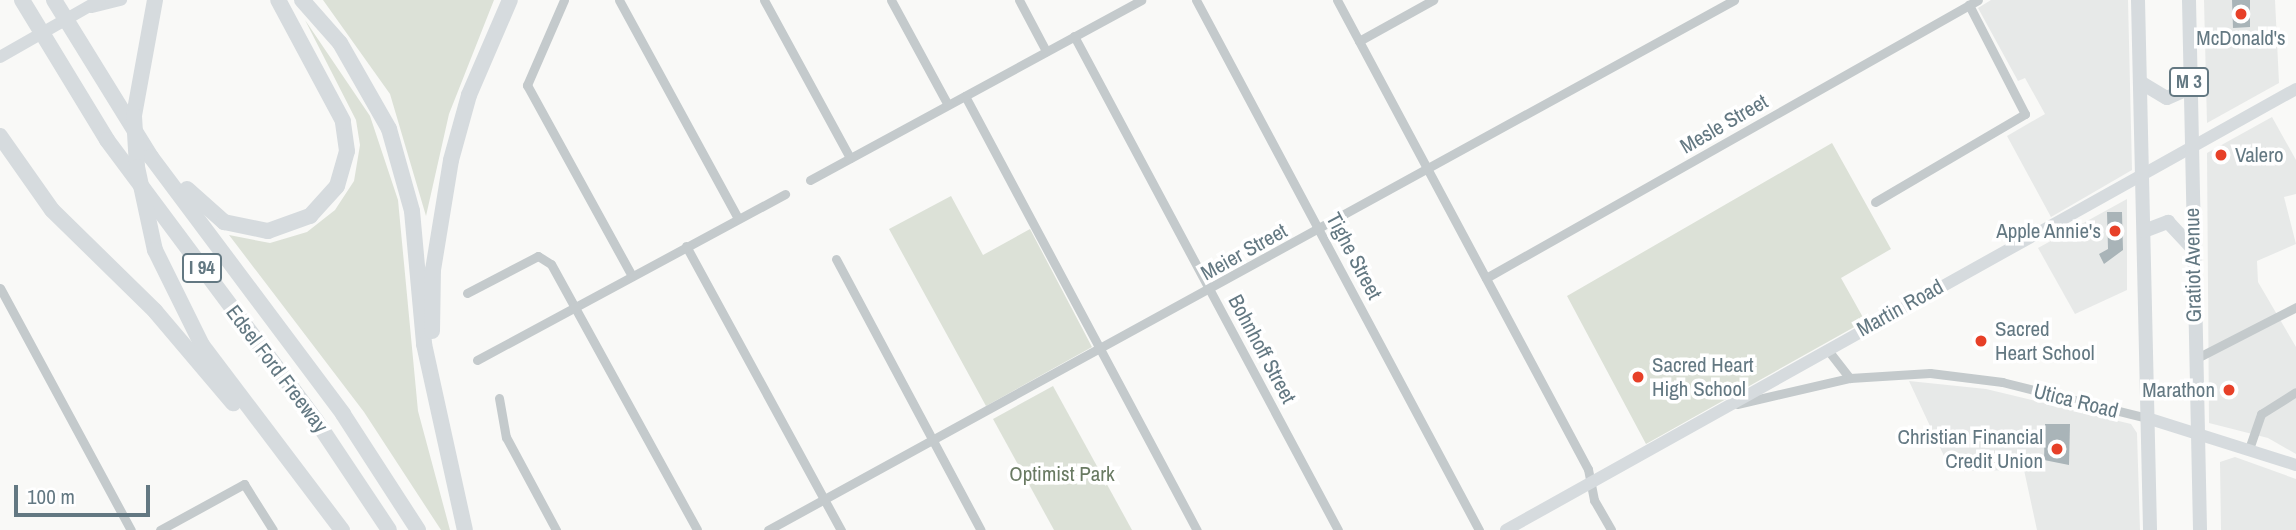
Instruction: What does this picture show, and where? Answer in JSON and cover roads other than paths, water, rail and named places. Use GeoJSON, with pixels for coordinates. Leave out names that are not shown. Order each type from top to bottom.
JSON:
{"type":"FeatureCollection","features":[{"type":"Feature","properties":{"kind":"highway","name":"Edsel Ford Freeway"},"geometry":{"type":"LineString","coordinates":[[22,0],[107,140],[315,419],[389,530]]}},
{"type":"Feature","properties":{"kind":"highway","name":"Edsel Ford Freeway"},"geometry":{"type":"LineString","coordinates":[[54,0],[150,157],[343,414],[418,530]]}},
{"type":"Feature","properties":{"kind":"highway"},"geometry":{"type":"LineString","coordinates":[[155,0],[134,116],[137,167],[155,250],[202,345],[337,524]]}},
{"type":"Feature","properties":{"kind":"highway"},"geometry":{"type":"LineString","coordinates":[[150,157],[174,173],[207,212],[240,229],[298,223],[330,196],[346,164],[346,132],[278,0]]}},
{"type":"Feature","properties":{"kind":"highway"},"geometry":{"type":"LineString","coordinates":[[302,0],[340,43],[389,129],[412,211],[437,417],[465,530]]}},
{"type":"Feature","properties":{"kind":"highway"},"geometry":{"type":"LineString","coordinates":[[437,417],[433,270],[442,205],[469,94],[510,0]]}},
{"type":"Feature","properties":{"kind":"highway"},"geometry":{"type":"LineString","coordinates":[[0,136],[52,210],[155,311],[337,524]]}},
{"type":"Feature","properties":{"kind":"main road","name":"M 3"},"geometry":{"type":"LineString","coordinates":[[2138,0],[2150,530]]}},
{"type":"Feature","properties":{"kind":"main road","name":"Gratiot Avenue"},"geometry":{"type":"LineString","coordinates":[[2189,0],[2200,530]]}},
{"type":"Feature","properties":{"kind":"main road"},"geometry":{"type":"LineString","coordinates":[[2140,82],[2159,97],[2189,88]]}},
{"type":"Feature","properties":{"kind":"main road"},"geometry":{"type":"LineString","coordinates":[[2144,231],[2168,222],[2193,250]]}},
{"type":"Feature","properties":{"kind":"street"},"geometry":{"type":"LineString","coordinates":[[0,57],[96,4],[121,0]]}},
{"type":"Feature","properties":{"kind":"street"},"geometry":{"type":"LineString","coordinates":[[564,0],[527,85],[632,276]]}},
{"type":"Feature","properties":{"kind":"street"},"geometry":{"type":"LineString","coordinates":[[618,0],[738,218]]}},
{"type":"Feature","properties":{"kind":"street"},"geometry":{"type":"LineString","coordinates":[[764,0],[850,158]]}},
{"type":"Feature","properties":{"kind":"street"},"geometry":{"type":"LineString","coordinates":[[891,0],[948,105]]}},
{"type":"Feature","properties":{"kind":"street"},"geometry":{"type":"LineString","coordinates":[[1019,0],[1046,51]]}},
{"type":"Feature","properties":{"kind":"street"},"geometry":{"type":"LineString","coordinates":[[810,180],[1141,0]]}},
{"type":"Feature","properties":{"kind":"street","name":"Tighe Street"},"geometry":{"type":"LineString","coordinates":[[1196,0],[1479,530]]}},
{"type":"Feature","properties":{"kind":"street"},"geometry":{"type":"LineString","coordinates":[[1337,0],[1486,278],[1611,530]]}},
{"type":"Feature","properties":{"kind":"street"},"geometry":{"type":"LineString","coordinates":[[1359,41],[1433,0]]}},
{"type":"Feature","properties":{"kind":"street","name":"Meier Street"},"geometry":{"type":"LineString","coordinates":[[768,530],[1211,291],[1734,0]]}},
{"type":"Feature","properties":{"kind":"street"},"geometry":{"type":"LineString","coordinates":[[1875,202],[2025,114],[1974,3]]}},
{"type":"Feature","properties":{"kind":"street","name":"Mesle Street"},"geometry":{"type":"LineString","coordinates":[[1486,278],[1974,3]]}},
{"type":"Feature","properties":{"kind":"street","name":"Bohnhoff Street"},"geometry":{"type":"LineString","coordinates":[[1074,36],[1338,530]]}},
{"type":"Feature","properties":{"kind":"street","name":"Martin Road"},"geometry":{"type":"LineString","coordinates":[[1506,530],[2296,89]]}},
{"type":"Feature","properties":{"kind":"street"},"geometry":{"type":"LineString","coordinates":[[965,96],[1197,530]]}},
{"type":"Feature","properties":{"kind":"street"},"geometry":{"type":"LineString","coordinates":[[477,360],[785,194]]}},
{"type":"Feature","properties":{"kind":"street"},"geometry":{"type":"LineString","coordinates":[[686,246],[841,530]]}},
{"type":"Feature","properties":{"kind":"street"},"geometry":{"type":"LineString","coordinates":[[467,293],[538,256],[551,264],[697,530]]}},
{"type":"Feature","properties":{"kind":"street"},"geometry":{"type":"LineString","coordinates":[[836,259],[981,530]]}},
{"type":"Feature","properties":{"kind":"street"},"geometry":{"type":"LineString","coordinates":[[0,288],[131,530]]}},
{"type":"Feature","properties":{"kind":"street"},"geometry":{"type":"LineString","coordinates":[[2195,359],[2296,307]]}},
{"type":"Feature","properties":{"kind":"street"},"geometry":{"type":"LineString","coordinates":[[1826,349],[1850,378]]}},
{"type":"Feature","properties":{"kind":"street","name":"Utica Road"},"geometry":{"type":"LineString","coordinates":[[1721,409],[1850,378],[1960,374],[2147,418],[2198,435],[2250,446],[2296,466]]}},
{"type":"Feature","properties":{"kind":"street"},"geometry":{"type":"LineString","coordinates":[[2250,446],[2261,414],[2296,392]]}},
{"type":"Feature","properties":{"kind":"street"},"geometry":{"type":"LineString","coordinates":[[499,398],[506,437],[556,530]]}},
{"type":"Feature","properties":{"kind":"street"},"geometry":{"type":"LineString","coordinates":[[160,530],[249,485],[273,530]]}},
{"type":"Feature","properties":{"kind":"place","name":"McDonald's"},"geometry":{"type":"Point","coordinates":[2241,14]}},
{"type":"Feature","properties":{"kind":"place","name":"Valero"},"geometry":{"type":"Point","coordinates":[2221,155]}},
{"type":"Feature","properties":{"kind":"place","name":"Apple Annie's"},"geometry":{"type":"Point","coordinates":[2115,231]}},
{"type":"Feature","properties":{"kind":"place","name":"Sacred Heart School"},"geometry":{"type":"Point","coordinates":[1981,341]}},
{"type":"Feature","properties":{"kind":"place","name":"Sacred Heart High School"},"geometry":{"type":"Point","coordinates":[1638,377]}},
{"type":"Feature","properties":{"kind":"place","name":"Marathon"},"geometry":{"type":"Point","coordinates":[2229,390]}},
{"type":"Feature","properties":{"kind":"place","name":"Christian Financial Credit Union"},"geometry":{"type":"Point","coordinates":[2057,449]}},
{"type":"Feature","properties":{"kind":"park label","name":"Optimist Park"},"geometry":{"type":"Point","coordinates":[1062,474]}}]}
